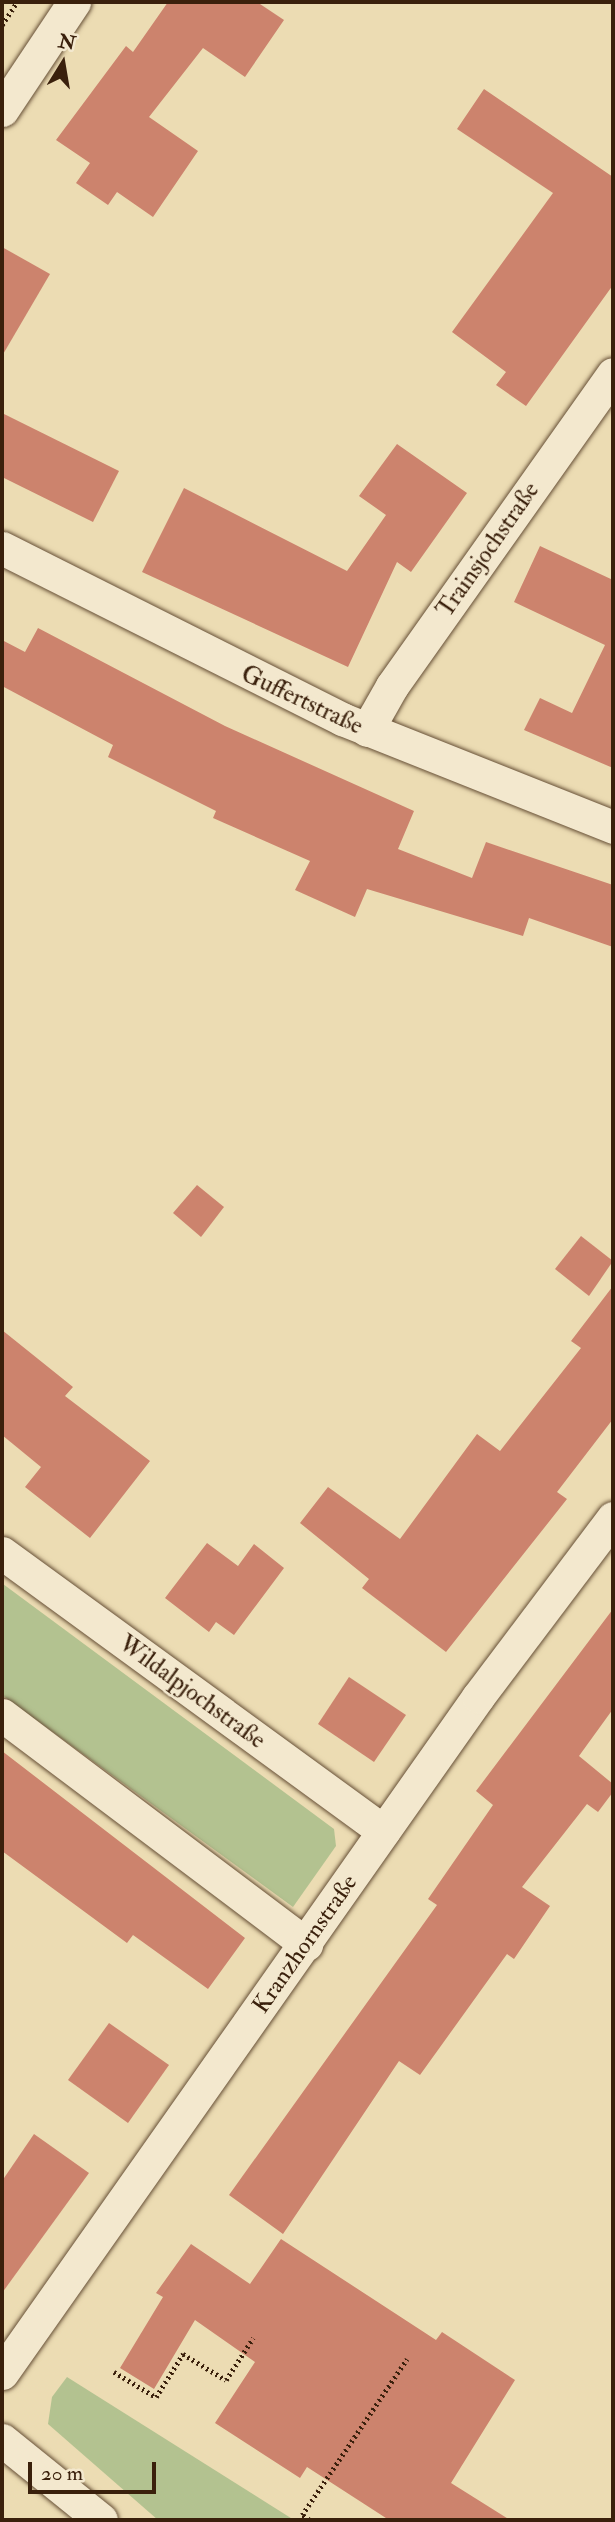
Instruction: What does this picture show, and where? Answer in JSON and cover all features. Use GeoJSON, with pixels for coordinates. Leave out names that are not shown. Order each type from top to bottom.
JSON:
{"type":"FeatureCollection","features":[{"type":"Feature","properties":{"kind":"street"},"geometry":{"type":"LineString","coordinates":[[2,110],[74,2]]}},
{"type":"Feature","properties":{"kind":"street","name":"Trainsjochstraße"},"geometry":{"type":"LineString","coordinates":[[368,730],[392,686],[613,374]]}},
{"type":"Feature","properties":{"kind":"street","name":"Guffertstraße"},"geometry":{"type":"LineString","coordinates":[[2,548],[368,730],[613,827]]}},
{"type":"Feature","properties":{"kind":"street","name":"Kranzhornstraße"},"geometry":{"type":"LineString","coordinates":[[2,2373],[383,1831],[613,1518]]}},
{"type":"Feature","properties":{"kind":"street","name":"Wildalpjochstraße"},"geometry":{"type":"LineString","coordinates":[[2,1553],[383,1831]]}},
{"type":"Feature","properties":{"kind":"street"},"geometry":{"type":"LineString","coordinates":[[2,1715],[306,1944]]}},
{"type":"Feature","properties":{"kind":"street"},"geometry":{"type":"LineString","coordinates":[[2,2441],[101,2520]]}},
{"type":"Feature","properties":{"kind":"path"},"geometry":{"type":"LineString","coordinates":[[2,25],[18,2]]}},
{"type":"Feature","properties":{"kind":"path"},"geometry":{"type":"LineString","coordinates":[[114,2372],[156,2397],[183,2354],[226,2380],[253,2338]]}},
{"type":"Feature","properties":{"kind":"path"},"geometry":{"type":"LineString","coordinates":[[309,2520],[302,2515],[407,2359]]}},
{"type":"Feature","properties":{"kind":"green space"},"geometry":{"type":"Polygon","coordinates":[[[3,1584],[334,1829],[336,1846],[293,1907],[2,1695],[3,1584]]]}},
{"type":"Feature","properties":{"kind":"green space"},"geometry":{"type":"Polygon","coordinates":[[[67,2377],[294,2520],[158,2520],[48,2424],[52,2397],[67,2377]]]}},
{"type":"Feature","properties":{"kind":"building"},"geometry":{"type":"Polygon","coordinates":[[[168,2],[257,2],[284,20],[245,77],[203,48],[149,117],[198,151],[153,217],[117,192],[108,205],[76,183],[90,163],[56,140],[126,46],[133,52],[168,2]]]}},
{"type":"Feature","properties":{"kind":"building"},"geometry":{"type":"Polygon","coordinates":[[[484,89],[613,177],[613,285],[526,406],[496,385],[506,372],[452,332],[553,193],[457,129],[484,89]]]}},
{"type":"Feature","properties":{"kind":"building"},"geometry":{"type":"Polygon","coordinates":[[[2,247],[50,274],[2,356],[2,247]]]}},
{"type":"Feature","properties":{"kind":"building"},"geometry":{"type":"Polygon","coordinates":[[[2,413],[119,471],[93,522],[2,477],[2,413]]]}},
{"type":"Feature","properties":{"kind":"building"},"geometry":{"type":"Polygon","coordinates":[[[397,444],[467,493],[411,572],[397,562],[348,667],[142,572],[184,488],[347,571],[386,515],[359,496],[397,444]]]}},
{"type":"Feature","properties":{"kind":"building"},"geometry":{"type":"Polygon","coordinates":[[[540,546],[613,580],[613,768],[524,730],[540,698],[572,713],[605,645],[514,602],[540,546]]]}},
{"type":"Feature","properties":{"kind":"building"},"geometry":{"type":"Polygon","coordinates":[[[38,628],[225,726],[414,811],[398,849],[472,878],[486,842],[613,885],[613,947],[529,918],[523,936],[367,889],[355,917],[295,890],[310,861],[213,818],[216,811],[108,757],[113,745],[2,686],[2,640],[25,652],[38,628]]]}},
{"type":"Feature","properties":{"kind":"building"},"geometry":{"type":"Polygon","coordinates":[[[197,1185],[224,1207],[201,1237],[173,1213],[197,1185]]]}},
{"type":"Feature","properties":{"kind":"building"},"geometry":{"type":"Polygon","coordinates":[[[581,1236],[613,1261],[589,1296],[555,1269],[581,1236]]]}},
{"type":"Feature","properties":{"kind":"building"},"geometry":{"type":"Polygon","coordinates":[[[613,1286],[613,1419],[557,1492],[567,1499],[446,1652],[362,1588],[369,1579],[300,1523],[328,1487],[400,1539],[477,1434],[500,1451],[581,1348],[571,1341],[613,1286]]]}},
{"type":"Feature","properties":{"kind":"building"},"geometry":{"type":"Polygon","coordinates":[[[2,1330],[73,1387],[65,1396],[150,1461],[90,1538],[25,1487],[41,1467],[2,1435],[2,1330]]]}},
{"type":"Feature","properties":{"kind":"building"},"geometry":{"type":"Polygon","coordinates":[[[207,1543],[238,1566],[254,1544],[284,1568],[234,1635],[216,1622],[209,1632],[165,1598],[207,1543]]]}},
{"type":"Feature","properties":{"kind":"building"},"geometry":{"type":"Polygon","coordinates":[[[613,1609],[613,1709],[579,1756],[613,1784],[613,1792],[598,1812],[587,1804],[522,1887],[550,1906],[514,1959],[507,1954],[420,2075],[399,2061],[283,2234],[229,2195],[437,1905],[428,1899],[493,1805],[476,1791],[613,1609]]]}},
{"type":"Feature","properties":{"kind":"building"},"geometry":{"type":"Polygon","coordinates":[[[349,1677],[406,1715],[374,1762],[318,1724],[349,1677]]]}},
{"type":"Feature","properties":{"kind":"building"},"geometry":{"type":"Polygon","coordinates":[[[2,1751],[245,1938],[208,1989],[133,1935],[127,1943],[2,1851],[2,1751]]]}},
{"type":"Feature","properties":{"kind":"building"},"geometry":{"type":"Polygon","coordinates":[[[109,2023],[169,2065],[128,2123],[68,2080],[109,2023]]]}},
{"type":"Feature","properties":{"kind":"building"},"geometry":{"type":"Polygon","coordinates":[[[34,2134],[89,2173],[2,2293],[2,2181],[34,2134]]]}},
{"type":"Feature","properties":{"kind":"building"},"geometry":{"type":"Polygon","coordinates":[[[281,2239],[436,2340],[442,2332],[515,2380],[451,2483],[510,2520],[389,2520],[307,2467],[300,2478],[215,2423],[255,2362],[195,2320],[154,2389],[120,2368],[163,2297],[156,2293],[191,2244],[250,2284],[281,2239]]]}}]}
